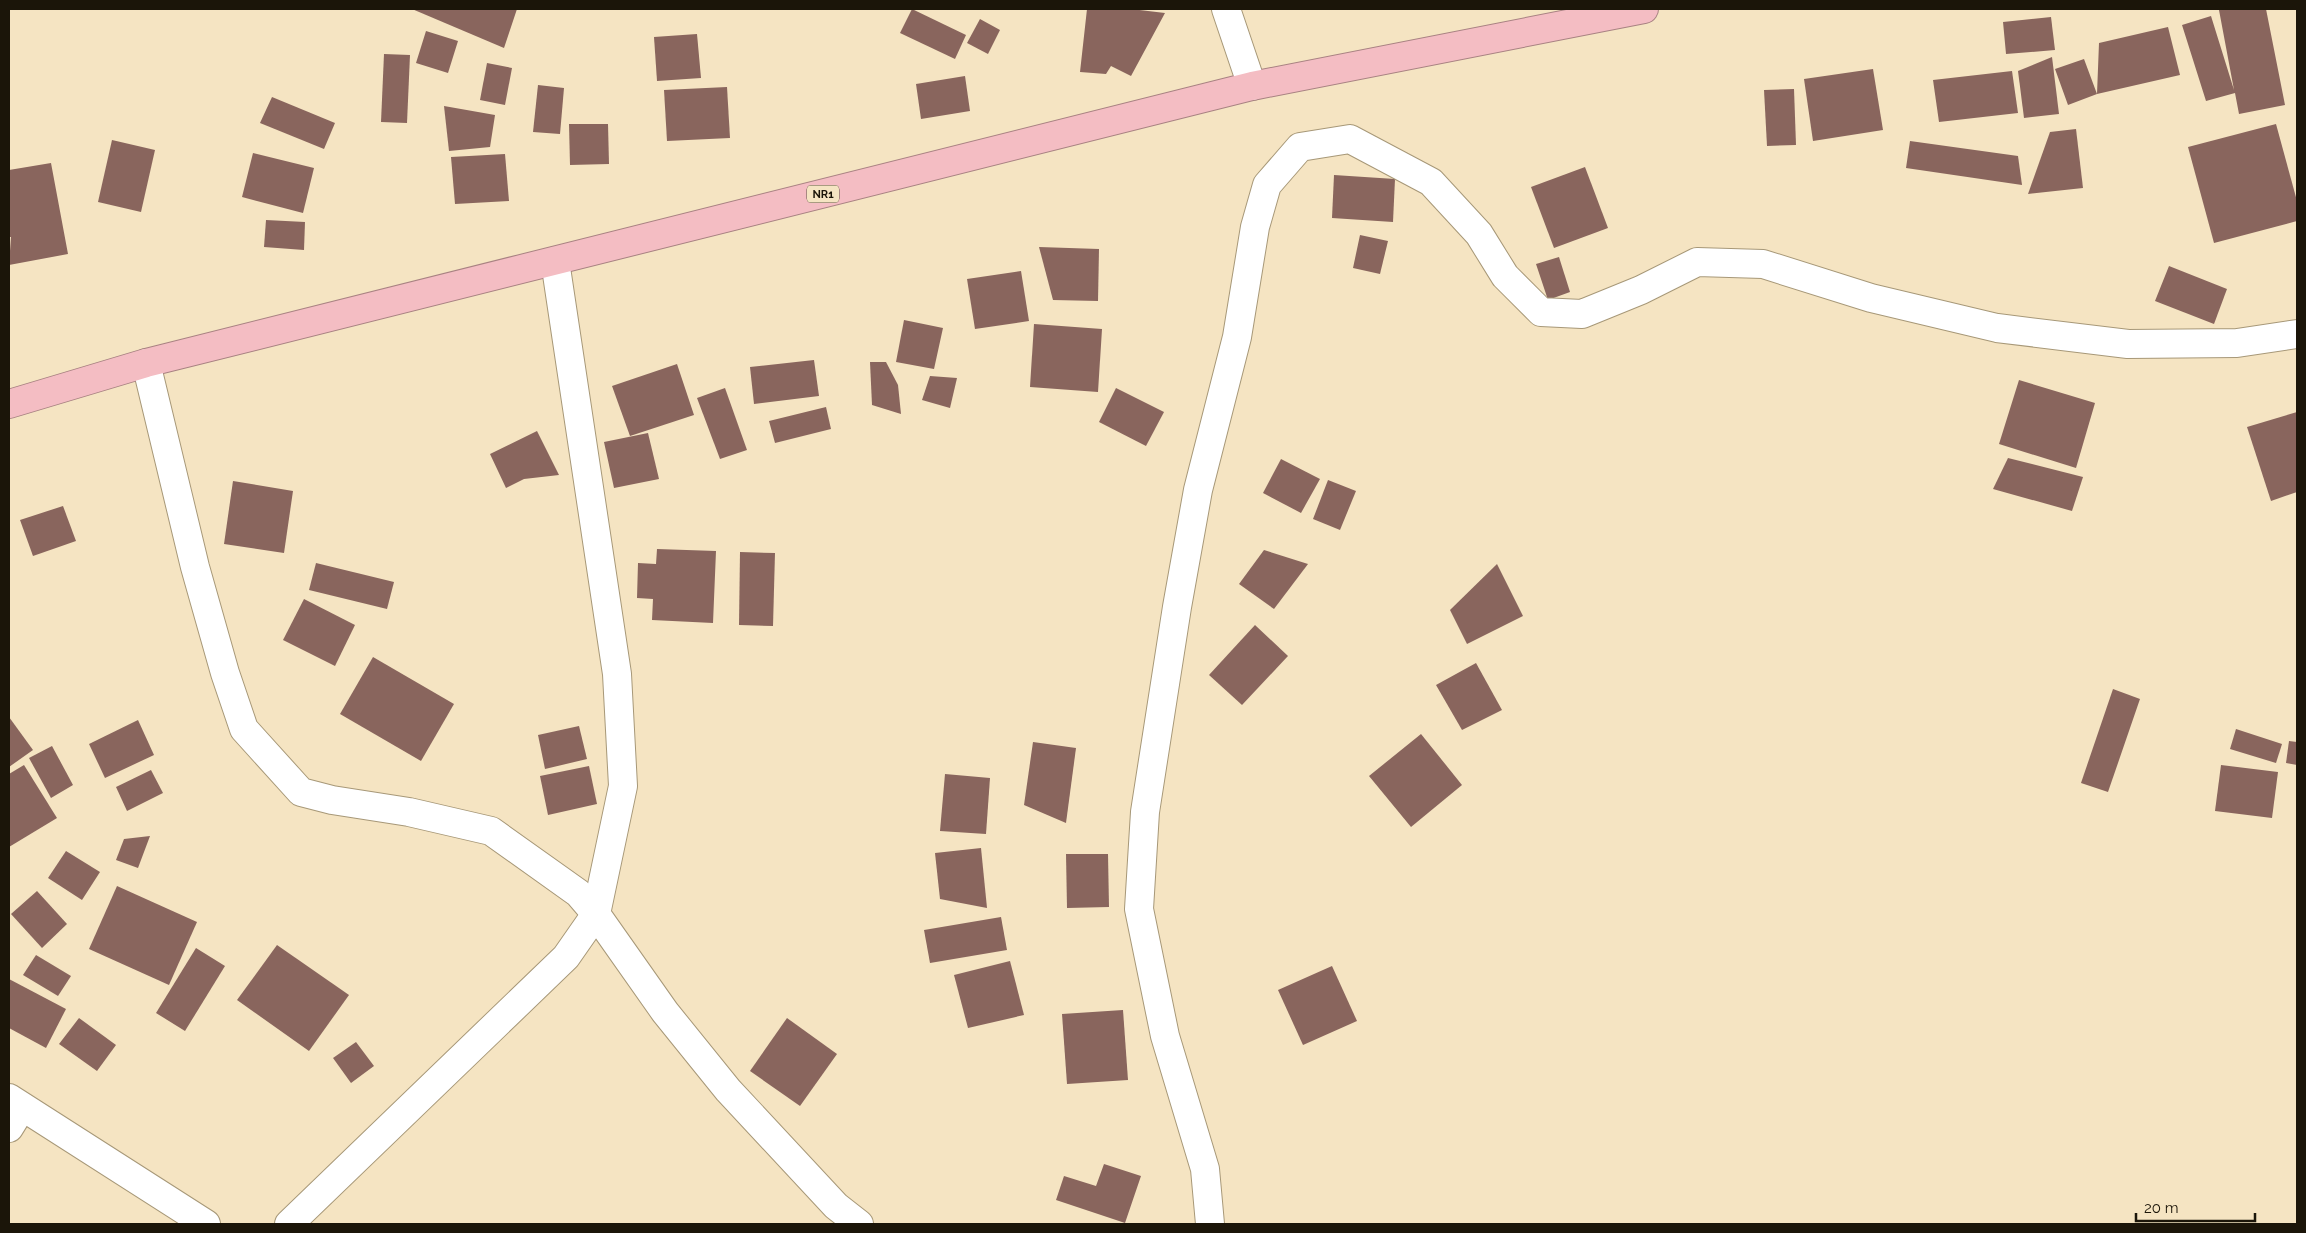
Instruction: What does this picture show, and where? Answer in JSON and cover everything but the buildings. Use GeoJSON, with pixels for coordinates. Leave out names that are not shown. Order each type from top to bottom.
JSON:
{"type":"FeatureCollection","features":[{"type":"Feature","properties":{"kind":"highway","name":"NR1"},"geometry":{"type":"LineString","coordinates":[[9,404],[146,363],[1252,86],[1644,9]]}},
{"type":"Feature","properties":{"kind":"street"},"geometry":{"type":"LineString","coordinates":[[1226,9],[1252,86]]}},
{"type":"Feature","properties":{"kind":"street"},"geometry":{"type":"LineString","coordinates":[[1210,1224],[1205,1169],[1165,1036],[1139,908],[1145,812],[1177,606],[1198,490],[1237,338],[1255,227],[1267,185],[1300,147],[1350,139],[1431,182],[1478,234],[1505,276],[1541,312],[1582,314],[1640,290],[1697,262],[1763,264],[1871,298],[2006,329],[2128,344],[2238,343],[2297,334]]}},
{"type":"Feature","properties":{"kind":"street"},"geometry":{"type":"LineString","coordinates":[[289,1224],[566,957],[596,914],[623,786],[617,674],[555,261]]}},
{"type":"Feature","properties":{"kind":"street"},"geometry":{"type":"LineString","coordinates":[[146,363],[195,567],[225,673],[244,729],[302,792],[332,800],[409,812],[491,831],[578,893],[596,914],[665,1012],[728,1090],[836,1206],[858,1224]]}},
{"type":"Feature","properties":{"kind":"street"},"geometry":{"type":"LineString","coordinates":[[13,1111],[206,1224]]}}]}
